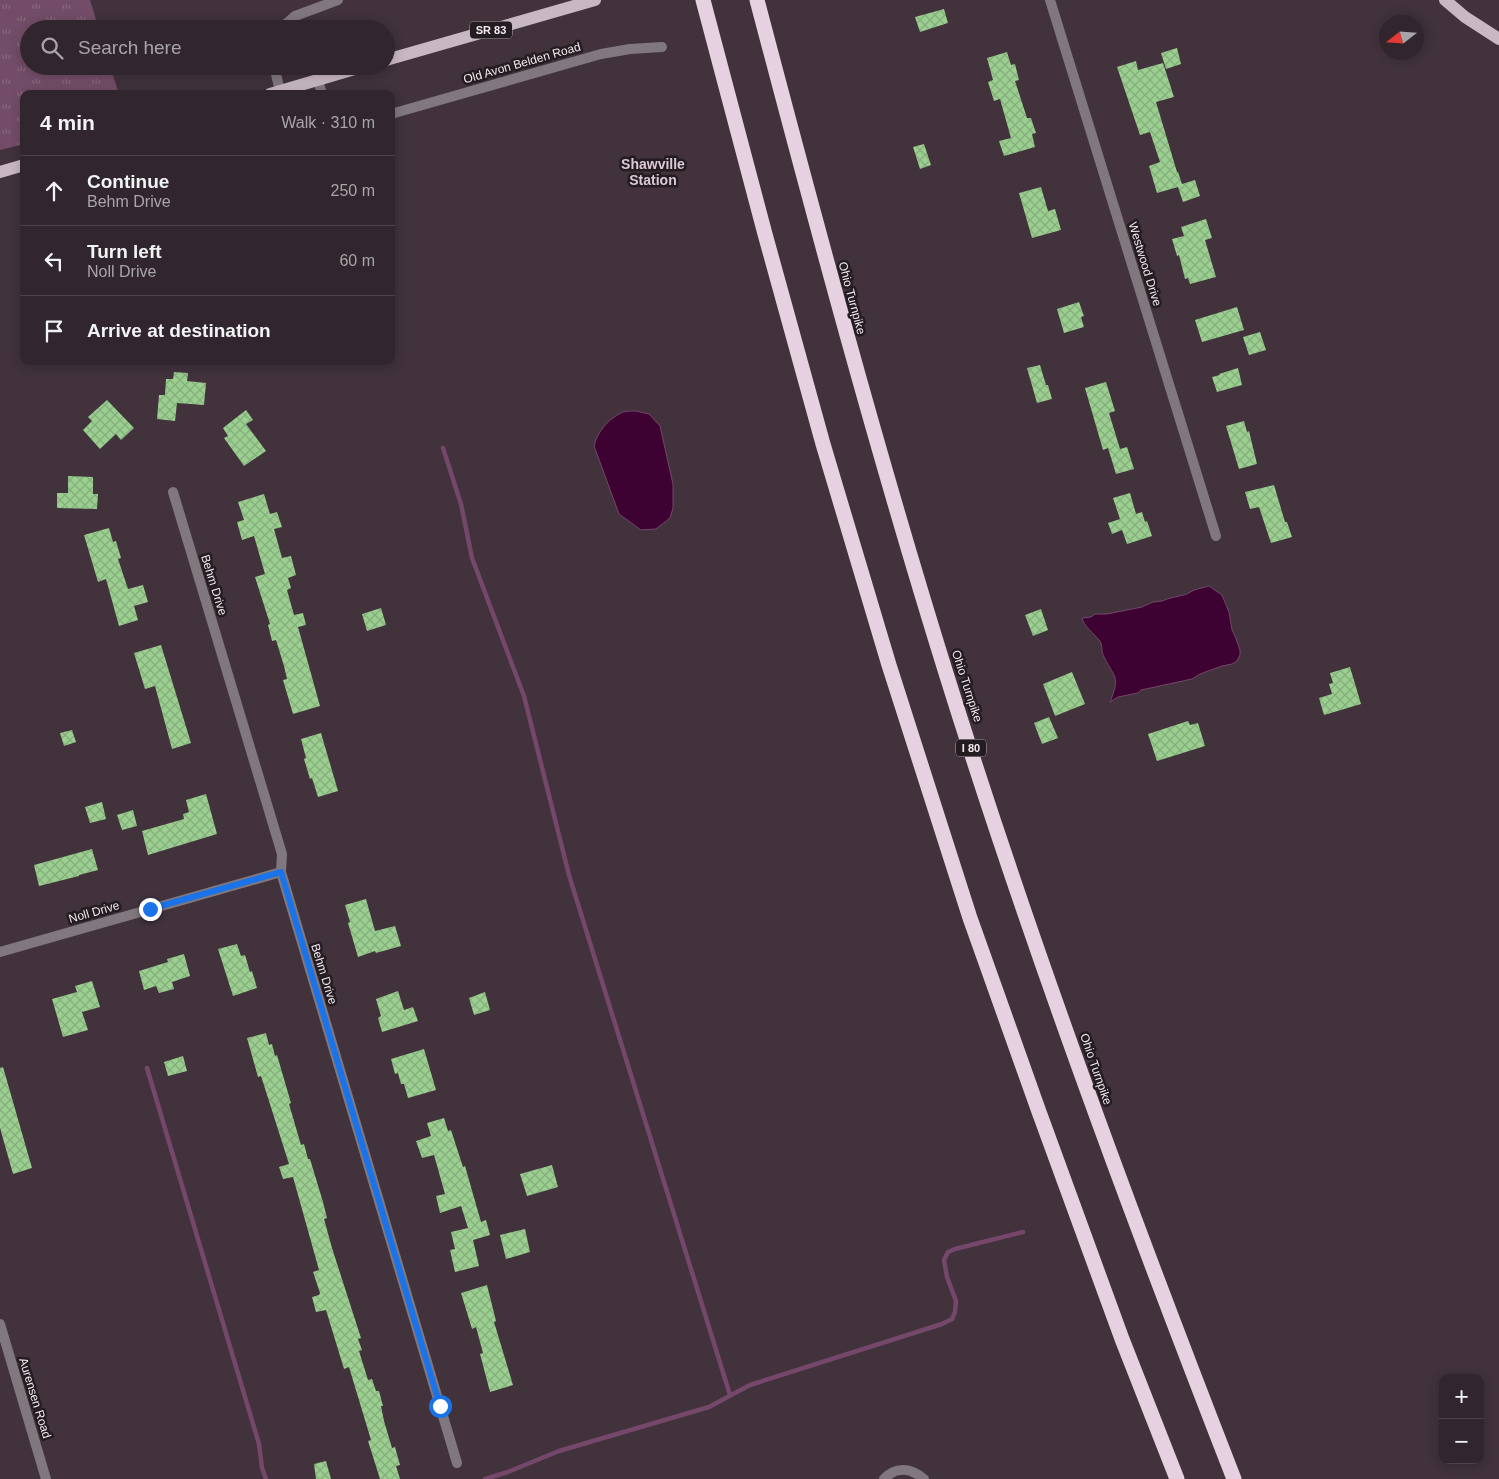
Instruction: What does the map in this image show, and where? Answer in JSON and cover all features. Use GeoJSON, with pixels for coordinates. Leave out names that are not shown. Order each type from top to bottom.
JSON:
{"type":"FeatureCollection","features":[{"type":"Feature","properties":{"kind":"highway"},"geometry":{"type":"LineString","coordinates":[[703,0],[823,444],[889,665],[970,918],[1122,1340],[1177,1479]]}},
{"type":"Feature","properties":{"kind":"highway","name":"Ohio Turnpike"},"geometry":{"type":"LineString","coordinates":[[757,0],[852,357],[945,670],[1096,1115],[1234,1479]]}},
{"type":"Feature","properties":{"kind":"main road","name":"SR 83"},"geometry":{"type":"LineString","coordinates":[[395,57],[595,0]]}},
{"type":"Feature","properties":{"kind":"main road"},"geometry":{"type":"LineString","coordinates":[[1444,0],[1471,21],[1499,39]]}},
{"type":"Feature","properties":{"kind":"main road"},"geometry":{"type":"LineString","coordinates":[[282,90],[335,75]]}},
{"type":"Feature","properties":{"kind":"main road"},"geometry":{"type":"LineString","coordinates":[[0,172],[20,166]]}},
{"type":"Feature","properties":{"kind":"street"},"geometry":{"type":"LineString","coordinates":[[290,20],[295,16],[338,0]]}},
{"type":"Feature","properties":{"kind":"street","name":"Westwood Drive"},"geometry":{"type":"LineString","coordinates":[[1050,0],[1216,536]]}},
{"type":"Feature","properties":{"kind":"street","name":"Old Avon Belden Road"},"geometry":{"type":"LineString","coordinates":[[395,113],[601,54],[630,49],[662,47]]}},
{"type":"Feature","properties":{"kind":"street"},"geometry":{"type":"LineString","coordinates":[[274,75],[275,90]]}},
{"type":"Feature","properties":{"kind":"street"},"geometry":{"type":"LineString","coordinates":[[318,80],[321,90]]}},
{"type":"Feature","properties":{"kind":"street","name":"Behm Drive"},"geometry":{"type":"LineString","coordinates":[[173,492],[282,854],[281,872],[458,1463]]}},
{"type":"Feature","properties":{"kind":"street","name":"Noll Drive"},"geometry":{"type":"LineString","coordinates":[[0,952],[281,872]]}},
{"type":"Feature","properties":{"kind":"street","name":"Aurensen Road"},"geometry":{"type":"LineString","coordinates":[[0,1324],[46,1479]]}},
{"type":"Feature","properties":{"kind":"street"},"geometry":{"type":"LineString","coordinates":[[884,1479],[891,1473],[905,1470],[912,1471],[924,1479]]}},
{"type":"Feature","properties":{"kind":"green space"},"geometry":{"type":"Polygon","coordinates":[[[0,0],[90,0],[96,20],[20,20],[20,75],[113,75],[118,90],[20,90],[20,145],[0,150],[0,0]]]}},
{"type":"Feature","properties":{"kind":"shaded area"},"geometry":{"type":"Polygon","coordinates":[[[636,411],[649,414],[660,426],[673,484],[673,508],[670,518],[656,529],[641,530],[619,514],[594,446],[601,431],[608,422],[623,412],[636,411]]]}},
{"type":"Feature","properties":{"kind":"shaded area"},"geometry":{"type":"Polygon","coordinates":[[[1209,586],[1222,595],[1229,612],[1232,630],[1240,650],[1237,661],[1200,674],[1192,679],[1141,690],[1138,693],[1118,697],[1110,702],[1116,681],[1115,677],[1103,655],[1100,642],[1086,626],[1082,618],[1091,617],[1095,614],[1107,614],[1142,607],[1209,586]]]}},
{"type":"Feature","properties":{"kind":"building"},"geometry":{"type":"Polygon","coordinates":[[[944,9],[948,23],[920,32],[915,17],[944,9]]]}},
{"type":"Feature","properties":{"kind":"building"},"geometry":{"type":"Polygon","coordinates":[[[1177,48],[1181,64],[1166,69],[1161,53],[1177,48]]]}},
{"type":"Feature","properties":{"kind":"building"},"geometry":{"type":"Polygon","coordinates":[[[1007,52],[1011,65],[1015,64],[1019,80],[1015,81],[1027,118],[1031,118],[1036,133],[1032,134],[1035,147],[1004,156],[999,141],[1011,138],[1000,99],[994,101],[988,82],[993,80],[987,58],[1007,52]]]}},
{"type":"Feature","properties":{"kind":"building"},"geometry":{"type":"Polygon","coordinates":[[[1136,61],[1138,70],[1163,63],[1174,97],[1156,102],[1182,184],[1195,180],[1200,196],[1183,202],[1178,187],[1157,193],[1149,166],[1160,162],[1150,132],[1140,135],[1117,67],[1136,61]]]}},
{"type":"Feature","properties":{"kind":"building"},"geometry":{"type":"Polygon","coordinates":[[[924,144],[931,165],[920,169],[913,147],[924,144]]]}},
{"type":"Feature","properties":{"kind":"building"},"geometry":{"type":"Polygon","coordinates":[[[1041,187],[1048,211],[1055,209],[1061,230],[1032,238],[1019,193],[1041,187]]]}},
{"type":"Feature","properties":{"kind":"building"},"geometry":{"type":"Polygon","coordinates":[[[1206,219],[1212,238],[1205,240],[1216,277],[1190,284],[1188,278],[1185,279],[1179,255],[1177,256],[1172,239],[1184,236],[1181,227],[1206,219]]]}},
{"type":"Feature","properties":{"kind":"building"},"geometry":{"type":"Polygon","coordinates":[[[1079,302],[1084,316],[1081,317],[1084,327],[1064,333],[1057,309],[1079,302]]]}},
{"type":"Feature","properties":{"kind":"building"},"geometry":{"type":"Polygon","coordinates":[[[1237,307],[1244,330],[1202,342],[1195,320],[1237,307]]]}},
{"type":"Feature","properties":{"kind":"building"},"geometry":{"type":"Polygon","coordinates":[[[1260,332],[1266,350],[1249,355],[1243,337],[1260,332]]]}},
{"type":"Feature","properties":{"kind":"building"},"geometry":{"type":"Polygon","coordinates":[[[1040,365],[1052,399],[1037,403],[1027,368],[1040,365]]]}},
{"type":"Feature","properties":{"kind":"building"},"geometry":{"type":"Polygon","coordinates":[[[1238,368],[1242,385],[1217,392],[1212,377],[1238,368]]]}},
{"type":"Feature","properties":{"kind":"building"},"geometry":{"type":"Polygon","coordinates":[[[174,372],[188,373],[187,381],[206,383],[204,405],[177,403],[175,421],[157,419],[159,395],[165,395],[166,379],[173,379],[174,372]]]}},
{"type":"Feature","properties":{"kind":"building"},"geometry":{"type":"Polygon","coordinates":[[[1106,382],[1115,411],[1109,413],[1120,449],[1127,447],[1134,469],[1116,474],[1108,448],[1103,450],[1085,388],[1106,382]]]}},
{"type":"Feature","properties":{"kind":"building"},"geometry":{"type":"Polygon","coordinates":[[[107,400],[134,428],[121,440],[116,434],[100,449],[83,430],[92,421],[88,417],[107,400]]]}},
{"type":"Feature","properties":{"kind":"building"},"geometry":{"type":"Polygon","coordinates":[[[246,410],[253,420],[246,424],[266,451],[244,466],[224,438],[228,436],[223,428],[246,410]]]}},
{"type":"Feature","properties":{"kind":"building"},"geometry":{"type":"Polygon","coordinates":[[[1244,421],[1247,432],[1249,431],[1257,464],[1239,469],[1226,426],[1244,421]]]}},
{"type":"Feature","properties":{"kind":"building"},"geometry":{"type":"Polygon","coordinates":[[[68,476],[93,477],[93,494],[98,494],[97,509],[57,508],[57,493],[68,493],[68,476]]]}},
{"type":"Feature","properties":{"kind":"building"},"geometry":{"type":"Polygon","coordinates":[[[1274,485],[1285,522],[1287,522],[1292,537],[1271,543],[1259,507],[1250,509],[1245,492],[1274,485]]]}},
{"type":"Feature","properties":{"kind":"building"},"geometry":{"type":"Polygon","coordinates":[[[1130,493],[1136,514],[1142,512],[1152,536],[1127,544],[1122,530],[1112,534],[1108,523],[1120,519],[1113,498],[1130,493]]]}},
{"type":"Feature","properties":{"kind":"building"},"geometry":{"type":"Polygon","coordinates":[[[264,494],[270,514],[277,512],[282,527],[274,529],[282,558],[291,556],[296,575],[288,578],[291,588],[287,590],[294,615],[303,613],[306,625],[298,627],[320,706],[293,714],[283,680],[287,679],[284,666],[276,640],[272,641],[268,625],[270,624],[255,577],[265,574],[254,536],[242,540],[237,522],[244,520],[238,502],[264,494]]]}},
{"type":"Feature","properties":{"kind":"building"},"geometry":{"type":"Polygon","coordinates":[[[109,528],[113,542],[116,541],[121,558],[118,559],[128,589],[143,585],[148,602],[134,606],[138,620],[119,626],[106,579],[98,582],[84,535],[109,528]]]}},
{"type":"Feature","properties":{"kind":"building"},"geometry":{"type":"Polygon","coordinates":[[[381,608],[386,625],[367,631],[362,614],[381,608]]]}},
{"type":"Feature","properties":{"kind":"building"},"geometry":{"type":"Polygon","coordinates":[[[1041,609],[1048,630],[1033,636],[1025,615],[1041,609]]]}},
{"type":"Feature","properties":{"kind":"building"},"geometry":{"type":"Polygon","coordinates":[[[161,645],[191,743],[172,749],[155,686],[145,689],[134,653],[161,645]]]}},
{"type":"Feature","properties":{"kind":"building"},"geometry":{"type":"Polygon","coordinates":[[[1350,667],[1361,704],[1324,715],[1319,698],[1332,694],[1329,684],[1333,683],[1330,673],[1350,667]]]}},
{"type":"Feature","properties":{"kind":"building"},"geometry":{"type":"Polygon","coordinates":[[[1072,672],[1085,704],[1055,716],[1043,684],[1072,672]]]}},
{"type":"Feature","properties":{"kind":"building"},"geometry":{"type":"Polygon","coordinates":[[[1049,717],[1058,738],[1042,744],[1034,723],[1049,717]]]}},
{"type":"Feature","properties":{"kind":"building"},"geometry":{"type":"Polygon","coordinates":[[[1188,721],[1190,725],[1198,723],[1205,746],[1157,761],[1148,734],[1188,721]]]}},
{"type":"Feature","properties":{"kind":"building"},"geometry":{"type":"Polygon","coordinates":[[[72,730],[76,742],[64,746],[60,733],[72,730]]]}},
{"type":"Feature","properties":{"kind":"building"},"geometry":{"type":"Polygon","coordinates":[[[321,733],[338,791],[318,797],[304,759],[306,758],[301,739],[321,733]]]}},
{"type":"Feature","properties":{"kind":"building"},"geometry":{"type":"Polygon","coordinates":[[[206,794],[217,834],[148,855],[142,831],[184,819],[183,814],[189,812],[186,800],[206,794]]]}},
{"type":"Feature","properties":{"kind":"building"},"geometry":{"type":"Polygon","coordinates":[[[102,802],[106,819],[90,823],[85,807],[102,802]]]}},
{"type":"Feature","properties":{"kind":"building"},"geometry":{"type":"Polygon","coordinates":[[[133,810],[137,826],[122,830],[117,815],[133,810]]]}},
{"type":"Feature","properties":{"kind":"building"},"geometry":{"type":"Polygon","coordinates":[[[92,849],[98,870],[39,886],[34,865],[92,849]]]}},
{"type":"Feature","properties":{"kind":"building"},"geometry":{"type":"Polygon","coordinates":[[[366,899],[375,931],[395,926],[401,946],[376,953],[375,951],[358,957],[345,905],[366,899]]]}},
{"type":"Feature","properties":{"kind":"building"},"geometry":{"type":"Polygon","coordinates":[[[237,944],[241,956],[245,955],[257,988],[233,996],[218,949],[237,944]]]}},
{"type":"Feature","properties":{"kind":"building"},"geometry":{"type":"Polygon","coordinates":[[[184,954],[190,976],[172,982],[174,989],[159,993],[156,986],[144,990],[139,971],[168,962],[167,959],[184,954]]]}},
{"type":"Feature","properties":{"kind":"building"},"geometry":{"type":"Polygon","coordinates":[[[92,981],[100,1007],[82,1012],[88,1030],[63,1037],[52,999],[77,992],[75,986],[92,981]]]}},
{"type":"Feature","properties":{"kind":"building"},"geometry":{"type":"Polygon","coordinates":[[[398,991],[404,1010],[413,1007],[418,1021],[382,1032],[378,1018],[381,1016],[376,999],[398,991]]]}},
{"type":"Feature","properties":{"kind":"building"},"geometry":{"type":"Polygon","coordinates":[[[485,992],[490,1010],[474,1015],[469,998],[485,992]]]}},
{"type":"Feature","properties":{"kind":"building"},"geometry":{"type":"Polygon","coordinates":[[[266,1033],[269,1045],[272,1044],[275,1056],[277,1055],[301,1145],[304,1144],[308,1159],[310,1159],[323,1202],[327,1218],[324,1219],[332,1248],[361,1338],[358,1339],[362,1350],[359,1351],[368,1380],[372,1379],[376,1391],[379,1391],[384,1421],[392,1448],[395,1447],[400,1465],[396,1466],[400,1479],[380,1479],[368,1441],[371,1440],[349,1367],[344,1369],[326,1310],[316,1312],[312,1297],[320,1293],[313,1272],[319,1270],[293,1177],[283,1179],[279,1167],[289,1164],[261,1076],[258,1077],[247,1038],[266,1033]]]}},
{"type":"Feature","properties":{"kind":"building"},"geometry":{"type":"Polygon","coordinates":[[[424,1049],[436,1090],[408,1098],[404,1084],[401,1084],[398,1073],[395,1074],[391,1059],[424,1049]]]}},
{"type":"Feature","properties":{"kind":"building"},"geometry":{"type":"Polygon","coordinates":[[[183,1056],[187,1071],[168,1076],[164,1062],[183,1056]]]}},
{"type":"Feature","properties":{"kind":"building"},"geometry":{"type":"Polygon","coordinates":[[[3,1067],[32,1168],[13,1174],[0,1128],[0,1068],[3,1067]]]}},
{"type":"Feature","properties":{"kind":"building"},"geometry":{"type":"Polygon","coordinates":[[[444,1118],[448,1131],[451,1130],[463,1167],[465,1166],[481,1222],[486,1220],[490,1235],[473,1240],[479,1266],[455,1272],[450,1250],[455,1249],[451,1232],[468,1228],[461,1206],[440,1213],[436,1196],[445,1194],[434,1155],[422,1158],[416,1141],[431,1136],[427,1123],[444,1118]]]}},
{"type":"Feature","properties":{"kind":"building"},"geometry":{"type":"Polygon","coordinates":[[[552,1165],[558,1187],[527,1196],[520,1174],[552,1165]]]}},
{"type":"Feature","properties":{"kind":"building"},"geometry":{"type":"Polygon","coordinates":[[[525,1229],[530,1252],[506,1259],[500,1235],[525,1229]]]}},
{"type":"Feature","properties":{"kind":"building"},"geometry":{"type":"Polygon","coordinates":[[[487,1285],[496,1321],[494,1322],[513,1385],[490,1392],[480,1354],[483,1353],[476,1327],[472,1329],[461,1293],[487,1285]]]}},
{"type":"Feature","properties":{"kind":"building"},"geometry":{"type":"Polygon","coordinates":[[[326,1461],[331,1479],[316,1479],[314,1464],[326,1461]]]}},
{"type":"Feature","properties":{"kind":"waterway"},"geometry":{"type":"LineString","coordinates":[[443,448],[461,504],[472,558],[524,696],[569,875],[730,1395]]}},
{"type":"Feature","properties":{"kind":"waterway"},"geometry":{"type":"LineString","coordinates":[[147,1068],[259,1444],[262,1468],[266,1479]]}},
{"type":"Feature","properties":{"kind":"waterway"},"geometry":{"type":"LineString","coordinates":[[485,1479],[508,1472],[559,1451],[709,1407],[750,1385],[942,1324],[952,1319],[956,1301],[947,1277],[944,1260],[948,1252],[1023,1232]]}},
{"type":"Feature","properties":{"kind":"district","name":"Shawville Station"},"geometry":{"type":"Point","coordinates":[653,172]}},
{"type":"Feature","properties":{"kind":"route"},"geometry":{"type":"LineString","coordinates":[[150,909],[281,872],[440,1406]]}}]}
